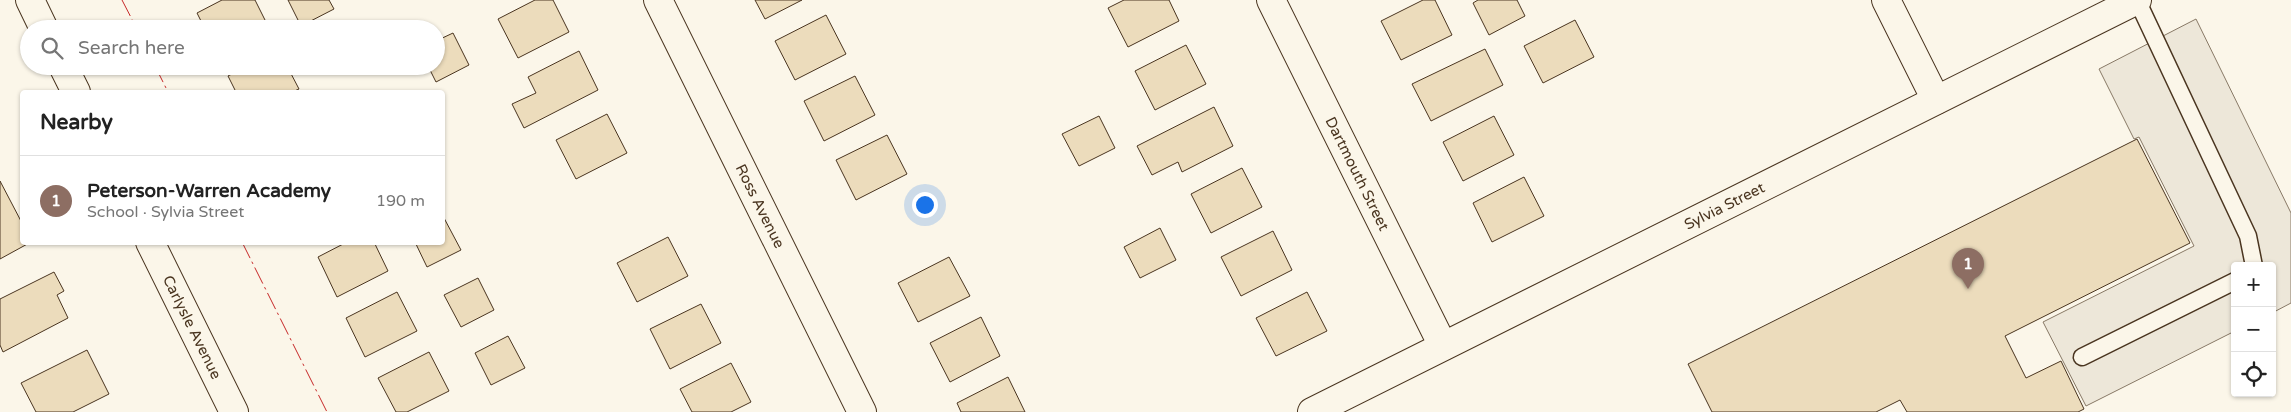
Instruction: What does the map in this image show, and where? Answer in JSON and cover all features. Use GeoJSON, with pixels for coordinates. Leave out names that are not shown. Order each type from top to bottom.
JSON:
{"type":"FeatureCollection","features":[{"type":"Feature","properties":{"kind":"street"},"geometry":{"type":"LineString","coordinates":[[30,0],[40,20]]}},
{"type":"Feature","properties":{"kind":"street","name":"Ross Avenue"},"geometry":{"type":"LineString","coordinates":[[658,0],[862,412]]}},
{"type":"Feature","properties":{"kind":"street","name":"Dartmouth Street"},"geometry":{"type":"LineString","coordinates":[[1271,0],[1443,346]]}},
{"type":"Feature","properties":{"kind":"street"},"geometry":{"type":"LineString","coordinates":[[1886,0],[1936,100]]}},
{"type":"Feature","properties":{"kind":"street","name":"Sylvia Street"},"geometry":{"type":"LineString","coordinates":[[1312,412],[2137,0]]}},
{"type":"Feature","properties":{"kind":"street"},"geometry":{"type":"LineString","coordinates":[[68,75],[75,90]]}},
{"type":"Feature","properties":{"kind":"street","name":"Carlysle Avenue"},"geometry":{"type":"LineString","coordinates":[[151,245],[234,412]]}},
{"type":"Feature","properties":{"kind":"lane"},"geometry":{"type":"LineString","coordinates":[[2137,0],[2248,236],[2253,262]]}},
{"type":"Feature","properties":{"kind":"lane"},"geometry":{"type":"LineString","coordinates":[[2082,357],[2231,283]]}},
{"type":"Feature","properties":{"kind":"shaded area"},"geometry":{"type":"Polygon","coordinates":[[[2196,19],[2291,213],[2291,303],[2276,311],[2276,262],[2231,262],[2231,333],[2086,406],[2043,322],[2194,246],[2139,137],[2134,139],[2099,69],[2196,19]]]}},
{"type":"Feature","properties":{"kind":"building"},"geometry":{"type":"Polygon","coordinates":[[[222,0],[255,0],[265,20],[200,20],[197,13],[222,0]]]}},
{"type":"Feature","properties":{"kind":"building"},"geometry":{"type":"Polygon","coordinates":[[[288,0],[329,0],[334,9],[313,20],[298,20],[288,0]]]}},
{"type":"Feature","properties":{"kind":"building"},"geometry":{"type":"Polygon","coordinates":[[[535,0],[553,0],[569,32],[518,58],[498,19],[535,0]]]}},
{"type":"Feature","properties":{"kind":"building"},"geometry":{"type":"Polygon","coordinates":[[[755,0],[802,0],[765,19],[755,0]]]}},
{"type":"Feature","properties":{"kind":"building"},"geometry":{"type":"Polygon","coordinates":[[[1124,0],[1169,0],[1179,21],[1128,47],[1108,8],[1124,0]]]}},
{"type":"Feature","properties":{"kind":"building"},"geometry":{"type":"Polygon","coordinates":[[[1423,0],[1435,0],[1452,35],[1401,60],[1381,21],[1423,0]]]}},
{"type":"Feature","properties":{"kind":"building"},"geometry":{"type":"Polygon","coordinates":[[[1478,0],[1517,0],[1525,16],[1489,35],[1473,3],[1478,0]]]}},
{"type":"Feature","properties":{"kind":"building"},"geometry":{"type":"Polygon","coordinates":[[[826,15],[846,54],[795,80],[775,41],[826,15]]]}},
{"type":"Feature","properties":{"kind":"building"},"geometry":{"type":"Polygon","coordinates":[[[1575,20],[1594,57],[1543,83],[1524,46],[1575,20]]]}},
{"type":"Feature","properties":{"kind":"building"},"geometry":{"type":"Polygon","coordinates":[[[453,33],[469,65],[436,82],[432,75],[445,75],[445,37],[453,33]]]}},
{"type":"Feature","properties":{"kind":"building"},"geometry":{"type":"Polygon","coordinates":[[[1186,45],[1206,84],[1155,110],[1135,71],[1186,45]]]}},
{"type":"Feature","properties":{"kind":"building"},"geometry":{"type":"Polygon","coordinates":[[[1485,49],[1503,85],[1431,121],[1412,84],[1485,49]]]}},
{"type":"Feature","properties":{"kind":"building"},"geometry":{"type":"Polygon","coordinates":[[[579,51],[598,90],[524,128],[512,104],[536,93],[528,77],[579,51]]]}},
{"type":"Feature","properties":{"kind":"building"},"geometry":{"type":"Polygon","coordinates":[[[292,75],[299,89],[235,90],[228,76],[292,75]]]}},
{"type":"Feature","properties":{"kind":"building"},"geometry":{"type":"Polygon","coordinates":[[[855,76],[875,115],[824,141],[804,101],[855,76]]]}},
{"type":"Feature","properties":{"kind":"building"},"geometry":{"type":"Polygon","coordinates":[[[1214,107],[1233,146],[1182,172],[1178,162],[1152,175],[1137,146],[1214,107]]]}},
{"type":"Feature","properties":{"kind":"building"},"geometry":{"type":"Polygon","coordinates":[[[607,114],[627,153],[576,179],[556,140],[607,114]]]}},
{"type":"Feature","properties":{"kind":"building"},"geometry":{"type":"Polygon","coordinates":[[[1099,116],[1115,148],[1079,166],[1062,134],[1099,116]]]}},
{"type":"Feature","properties":{"kind":"building"},"geometry":{"type":"Polygon","coordinates":[[[1494,116],[1514,155],[1463,181],[1443,142],[1494,116]]]}},
{"type":"Feature","properties":{"kind":"building"},"geometry":{"type":"Polygon","coordinates":[[[887,135],[907,174],[856,200],[836,160],[887,135]]]}},
{"type":"Feature","properties":{"kind":"building"},"geometry":{"type":"Polygon","coordinates":[[[2137,139],[2190,243],[2005,336],[2026,378],[2061,361],[2084,409],[2078,412],[1907,412],[1900,400],[1876,412],[1712,412],[1688,364],[2137,139]]]}},
{"type":"Feature","properties":{"kind":"building"},"geometry":{"type":"Polygon","coordinates":[[[1242,168],[1262,207],[1211,233],[1191,194],[1242,168]]]}},
{"type":"Feature","properties":{"kind":"building"},"geometry":{"type":"Polygon","coordinates":[[[1524,177],[1544,216],[1492,242],[1473,203],[1524,177]]]}},
{"type":"Feature","properties":{"kind":"building"},"geometry":{"type":"Polygon","coordinates":[[[0,181],[20,219],[20,245],[26,245],[0,259],[0,181]]]}},
{"type":"Feature","properties":{"kind":"building"},"geometry":{"type":"Polygon","coordinates":[[[445,220],[461,250],[427,267],[416,245],[445,245],[445,220]]]}},
{"type":"Feature","properties":{"kind":"building"},"geometry":{"type":"Polygon","coordinates":[[[1160,228],[1176,260],[1140,278],[1124,247],[1160,228]]]}},
{"type":"Feature","properties":{"kind":"building"},"geometry":{"type":"Polygon","coordinates":[[[1273,231],[1292,270],[1241,296],[1221,257],[1273,231]]]}},
{"type":"Feature","properties":{"kind":"building"},"geometry":{"type":"Polygon","coordinates":[[[668,237],[688,276],[637,302],[617,263],[668,237]]]}},
{"type":"Feature","properties":{"kind":"building"},"geometry":{"type":"Polygon","coordinates":[[[341,245],[375,245],[388,271],[337,297],[318,257],[341,245]]]}},
{"type":"Feature","properties":{"kind":"building"},"geometry":{"type":"Polygon","coordinates":[[[949,257],[970,296],[918,322],[898,283],[949,257]]]}},
{"type":"Feature","properties":{"kind":"building"},"geometry":{"type":"Polygon","coordinates":[[[54,272],[64,291],[57,295],[68,318],[3,352],[0,345],[0,299],[54,272]]]}},
{"type":"Feature","properties":{"kind":"building"},"geometry":{"type":"Polygon","coordinates":[[[478,278],[494,310],[461,327],[444,295],[478,278]]]}},
{"type":"Feature","properties":{"kind":"building"},"geometry":{"type":"Polygon","coordinates":[[[397,292],[417,331],[365,357],[346,318],[397,292]]]}},
{"type":"Feature","properties":{"kind":"building"},"geometry":{"type":"Polygon","coordinates":[[[1307,292],[1327,331],[1276,356],[1256,318],[1307,292]]]}},
{"type":"Feature","properties":{"kind":"building"},"geometry":{"type":"Polygon","coordinates":[[[701,304],[721,343],[670,369],[650,329],[701,304]]]}},
{"type":"Feature","properties":{"kind":"building"},"geometry":{"type":"Polygon","coordinates":[[[981,317],[1000,356],[950,382],[930,343],[981,317]]]}},
{"type":"Feature","properties":{"kind":"building"},"geometry":{"type":"Polygon","coordinates":[[[508,336],[525,368],[491,385],[475,353],[508,336]]]}},
{"type":"Feature","properties":{"kind":"building"},"geometry":{"type":"Polygon","coordinates":[[[87,350],[109,394],[73,412],[36,412],[21,383],[87,350]]]}},
{"type":"Feature","properties":{"kind":"building"},"geometry":{"type":"Polygon","coordinates":[[[429,352],[449,391],[407,412],[396,412],[378,378],[429,352]]]}},
{"type":"Feature","properties":{"kind":"building"},"geometry":{"type":"Polygon","coordinates":[[[731,363],[751,402],[731,412],[692,412],[680,389],[731,363]]]}},
{"type":"Feature","properties":{"kind":"building"},"geometry":{"type":"Polygon","coordinates":[[[1008,377],[1025,412],[961,412],[957,403],[1008,377]]]}},
{"type":"Feature","properties":{"kind":"power"},"geometry":{"type":"LineString","coordinates":[[122,0],[132,20]]}},
{"type":"Feature","properties":{"kind":"power"},"geometry":{"type":"LineString","coordinates":[[160,75],[167,90]]}},
{"type":"Feature","properties":{"kind":"power"},"geometry":{"type":"LineString","coordinates":[[244,245],[327,412]]}},
{"type":"Feature","properties":{"kind":"place","name":"Peterson-Warren Academy"},"geometry":{"type":"Point","coordinates":[1968,289]}}]}
